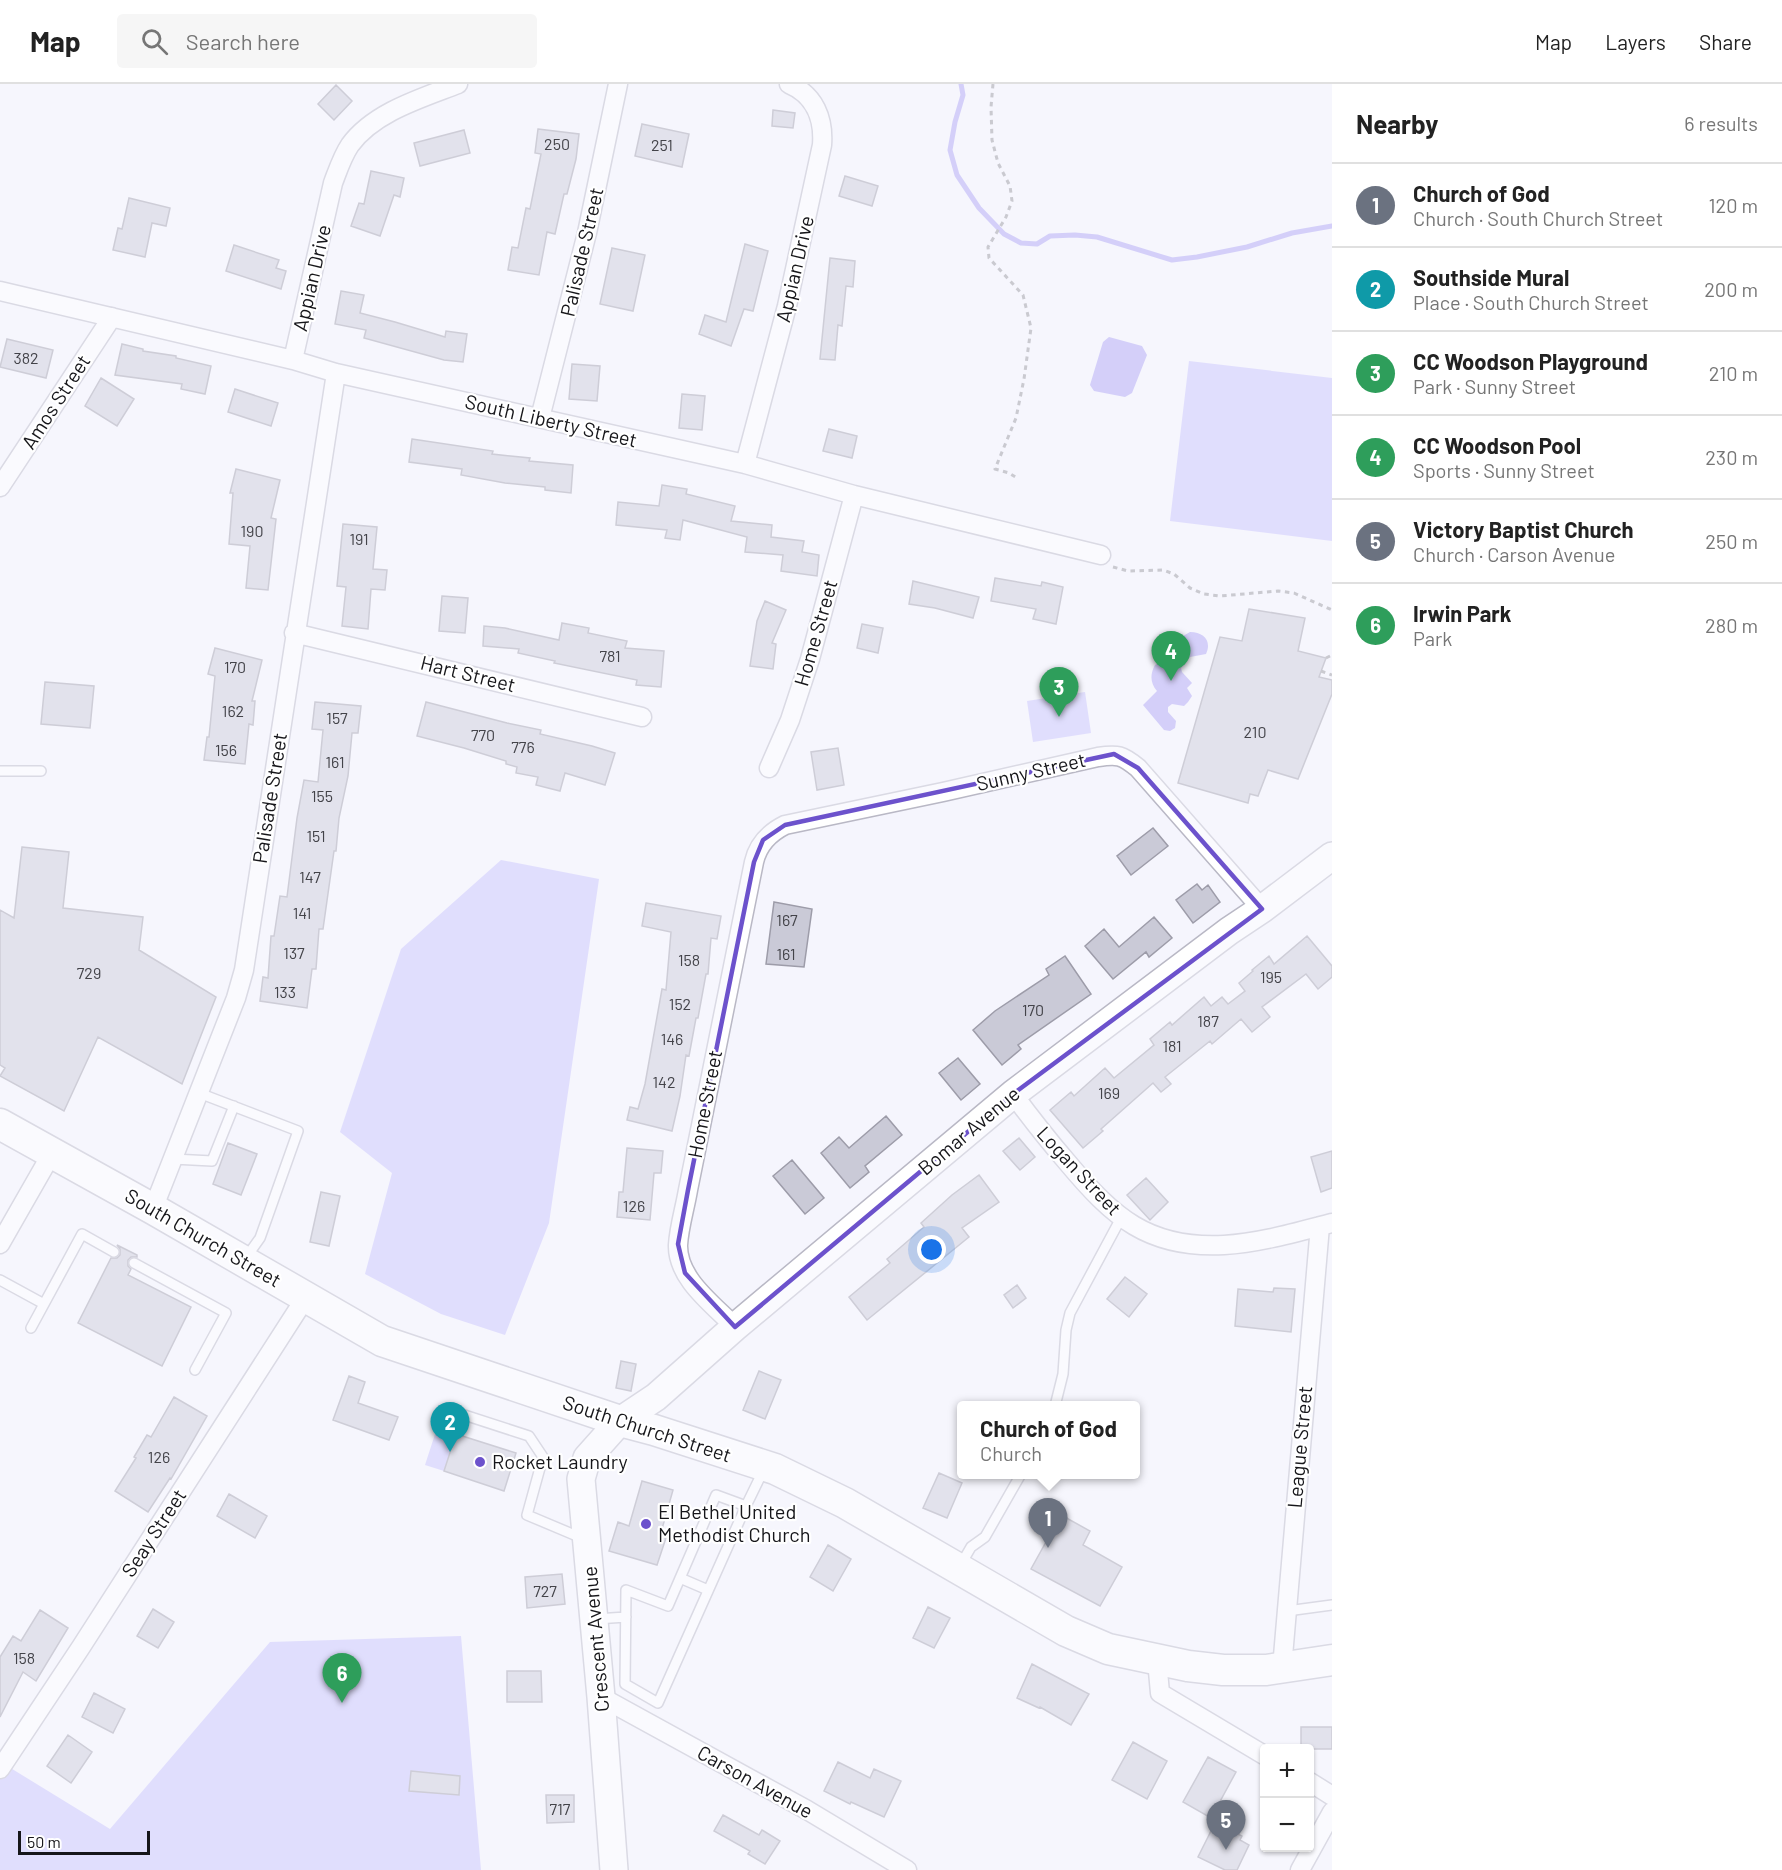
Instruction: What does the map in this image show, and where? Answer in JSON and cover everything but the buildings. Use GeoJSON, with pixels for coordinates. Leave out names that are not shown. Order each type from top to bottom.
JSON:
{"type":"FeatureCollection","features":[{"type":"Feature","properties":{"kind":"main road","name":"South Church Street"},"geometry":{"type":"LineString","coordinates":[[0,1124],[382,1341],[620,1421],[765,1466],[845,1503],[1066,1631],[1108,1649],[1188,1666],[1223,1670],[1266,1670],[1325,1664]]}},
{"type":"Feature","properties":{"kind":"street","name":"Appian Drive"},"geometry":{"type":"LineString","coordinates":[[293,360],[333,183],[340,163],[351,144],[365,129],[383,117],[458,84]]}},
{"type":"Feature","properties":{"kind":"street","name":"Palisade Street"},"geometry":{"type":"LineString","coordinates":[[540,418],[587,233],[618,84]]}},
{"type":"Feature","properties":{"kind":"street","name":"Appian Drive"},"geometry":{"type":"LineString","coordinates":[[745,464],[787,306],[822,145],[821,118],[815,105],[806,94],[789,84]]}},
{"type":"Feature","properties":{"kind":"street","name":"South Liberty Street"},"geometry":{"type":"LineString","coordinates":[[0,291],[293,360],[336,373],[745,464],[854,495],[1101,555]]}},
{"type":"Feature","properties":{"kind":"street","name":"Amos Street"},"geometry":{"type":"LineString","coordinates":[[0,487],[112,317]]}},
{"type":"Feature","properties":{"kind":"street","name":"Palisade Street"},"geometry":{"type":"LineString","coordinates":[[153,1209],[236,998],[244,970],[294,633],[336,373]]}},
{"type":"Feature","properties":{"kind":"street","name":"Home Street"},"geometry":{"type":"LineString","coordinates":[[769,768],[790,720],[810,659],[854,495]]}},
{"type":"Feature","properties":{"kind":"street","name":"Hart Street"},"geometry":{"type":"LineString","coordinates":[[294,633],[642,717]]}},
{"type":"Feature","properties":{"kind":"street","name":"Sunny Street"},"geometry":{"type":"LineString","coordinates":[[754,862],[763,840],[785,825],[1114,754],[1127,759],[1138,768],[1262,909]]}},
{"type":"Feature","properties":{"kind":"street","name":"Bomar Avenue"},"geometry":{"type":"LineString","coordinates":[[620,1421],[656,1397],[735,1327],[1013,1094],[1332,856]]}},
{"type":"Feature","properties":{"kind":"street","name":"Home Street"},"geometry":{"type":"LineString","coordinates":[[735,1327],[690,1281],[681,1263],[678,1244],[754,862]]}},
{"type":"Feature","properties":{"kind":"street","name":"Logan Street"},"geometry":{"type":"LineString","coordinates":[[1013,1094],[1078,1176],[1102,1202],[1121,1218],[1142,1231],[1165,1240],[1190,1244],[1227,1245],[1326,1225]]}},
{"type":"Feature","properties":{"kind":"street"},"geometry":{"type":"LineString","coordinates":[[0,1244],[52,1154]]}},
{"type":"Feature","properties":{"kind":"street","name":"League Street"},"geometry":{"type":"LineString","coordinates":[[1282,1668],[1326,1225]]}},
{"type":"Feature","properties":{"kind":"street","name":"Seay Street"},"geometry":{"type":"LineString","coordinates":[[0,1769],[306,1297]]}},
{"type":"Feature","properties":{"kind":"street","name":"Crescent Avenue"},"geometry":{"type":"LineString","coordinates":[[615,1870],[581,1479],[587,1458],[620,1421]]}},
{"type":"Feature","properties":{"kind":"street"},"geometry":{"type":"LineString","coordinates":[[1157,1660],[1160,1693],[1260,1753]]}},
{"type":"Feature","properties":{"kind":"street","name":"Carson Avenue"},"geometry":{"type":"LineString","coordinates":[[601,1697],[807,1810],[907,1870]]}},
{"type":"Feature","properties":{"kind":"street"},"geometry":{"type":"LineString","coordinates":[[1314,1785],[1332,1796]]}},
{"type":"Feature","properties":{"kind":"street"},"geometry":{"type":"LineString","coordinates":[[1300,1870],[1332,1812]]}},
{"type":"Feature","properties":{"kind":"lane"},"geometry":{"type":"LineString","coordinates":[[0,771],[41,771]]}},
{"type":"Feature","properties":{"kind":"lane"},"geometry":{"type":"LineString","coordinates":[[199,1092],[298,1131],[260,1239],[244,1261]]}},
{"type":"Feature","properties":{"kind":"lane"},"geometry":{"type":"LineString","coordinates":[[173,1159],[212,1161],[234,1106]]}},
{"type":"Feature","properties":{"kind":"lane"},"geometry":{"type":"LineString","coordinates":[[1056,1401],[1063,1374],[1066,1330],[1070,1313],[1121,1218]]}},
{"type":"Feature","properties":{"kind":"lane"},"geometry":{"type":"LineString","coordinates":[[32,1328],[82,1234],[114,1252]]}},
{"type":"Feature","properties":{"kind":"lane"},"geometry":{"type":"LineString","coordinates":[[134,1263],[226,1313],[195,1370]]}},
{"type":"Feature","properties":{"kind":"lane"},"geometry":{"type":"LineString","coordinates":[[0,1280],[44,1304]]}},
{"type":"Feature","properties":{"kind":"lane"},"geometry":{"type":"LineString","coordinates":[[452,1411],[529,1436],[543,1456],[527,1515],[586,1538]]}},
{"type":"Feature","properties":{"kind":"lane"},"geometry":{"type":"LineString","coordinates":[[746,1506],[716,1495],[668,1606],[627,1590],[625,1684],[658,1703],[765,1466]]}},
{"type":"Feature","properties":{"kind":"lane"},"geometry":{"type":"LineString","coordinates":[[959,1568],[971,1547],[985,1537],[1018,1479]]}},
{"type":"Feature","properties":{"kind":"lane"},"geometry":{"type":"LineString","coordinates":[[680,1578],[708,1590]]}},
{"type":"Feature","properties":{"kind":"lane"},"geometry":{"type":"LineString","coordinates":[[1287,1611],[1332,1605]]}},
{"type":"Feature","properties":{"kind":"lane"},"geometry":{"type":"LineString","coordinates":[[594,1620],[626,1617]]}},
{"type":"Feature","properties":{"kind":"path"},"geometry":{"type":"LineString","coordinates":[[993,84],[992,140],[998,163],[1010,186],[1012,201],[1006,217],[988,246],[989,258],[1023,295],[1031,328],[1016,418],[995,469],[1017,478]]}},
{"type":"Feature","properties":{"kind":"path"},"geometry":{"type":"LineString","coordinates":[[1101,555],[1102,564],[1128,571],[1163,570],[1174,574],[1190,588],[1204,594],[1220,596],[1278,591],[1294,593],[1332,610]]}},
{"type":"Feature","properties":{"kind":"path"},"geometry":{"type":"LineString","coordinates":[[1326,658],[1332,655]]}},
{"type":"Feature","properties":{"kind":"path"},"geometry":{"type":"LineString","coordinates":[[1321,671],[1332,675]]}},
{"type":"Feature","properties":{"kind":"highlighted area"},"geometry":{"type":"Polygon","coordinates":[[[1114,754],[1138,768],[1262,909],[1013,1094],[735,1327],[685,1273],[678,1244],[754,862],[763,840],[785,825],[1114,754]]]}},
{"type":"Feature","properties":{"kind":"shaded area"},"geometry":{"type":"Polygon","coordinates":[[[1109,337],[1142,346],[1147,355],[1132,393],[1125,397],[1094,391],[1090,385],[1103,342],[1109,337]]]}},
{"type":"Feature","properties":{"kind":"shaded area"},"geometry":{"type":"Polygon","coordinates":[[[1189,361],[1332,378],[1332,541],[1170,521],[1189,361]]]}},
{"type":"Feature","properties":{"kind":"shaded area"},"geometry":{"type":"Polygon","coordinates":[[[1190,632],[1206,638],[1208,649],[1206,654],[1190,657],[1181,668],[1192,683],[1187,688],[1192,696],[1184,706],[1172,704],[1168,707],[1168,712],[1176,721],[1175,728],[1170,731],[1164,730],[1143,705],[1157,691],[1152,678],[1155,665],[1179,654],[1183,636],[1190,632]]]}},
{"type":"Feature","properties":{"kind":"shaded area"},"geometry":{"type":"Polygon","coordinates":[[[1085,692],[1091,733],[1033,742],[1027,701],[1085,692]]]}},
{"type":"Feature","properties":{"kind":"shaded area"},"geometry":{"type":"Polygon","coordinates":[[[501,860],[599,879],[549,1223],[505,1335],[441,1314],[365,1274],[392,1173],[340,1132],[401,949],[501,860]]]}},
{"type":"Feature","properties":{"kind":"shaded area"},"geometry":{"type":"Polygon","coordinates":[[[437,1428],[456,1434],[444,1471],[425,1465],[437,1428]]]}},
{"type":"Feature","properties":{"kind":"shaded area"},"geometry":{"type":"Polygon","coordinates":[[[461,1636],[481,1870],[0,1870],[0,1769],[4,1764],[110,1829],[270,1642],[461,1636]]]}},
{"type":"Feature","properties":{"kind":"waterway"},"geometry":{"type":"LineString","coordinates":[[961,84],[963,95],[950,150],[957,175],[979,208],[1004,234],[1021,243],[1037,244],[1050,236],[1097,237],[1172,260],[1247,247],[1292,233],[1332,226]]}},
{"type":"Feature","properties":{"kind":"place","name":"CC Woodson Pool"},"geometry":{"type":"Point","coordinates":[1171,681]}},
{"type":"Feature","properties":{"kind":"place","name":"CC Woodson Playground"},"geometry":{"type":"Point","coordinates":[1059,717]}},
{"type":"Feature","properties":{"kind":"place","name":"Southside Mural"},"geometry":{"type":"Point","coordinates":[450,1452]}},
{"type":"Feature","properties":{"kind":"place","name":"Rocket Laundry"},"geometry":{"type":"Point","coordinates":[480,1462]}},
{"type":"Feature","properties":{"kind":"place","name":"El Bethel United Methodist Church"},"geometry":{"type":"Point","coordinates":[646,1524]}},
{"type":"Feature","properties":{"kind":"place","name":"Church of God"},"geometry":{"type":"Point","coordinates":[1048,1548]}},
{"type":"Feature","properties":{"kind":"place","name":"Irwin Park"},"geometry":{"type":"Point","coordinates":[342,1703]}},
{"type":"Feature","properties":{"kind":"place","name":"Victory Baptist Church"},"geometry":{"type":"Point","coordinates":[1226,1850]}}]}
